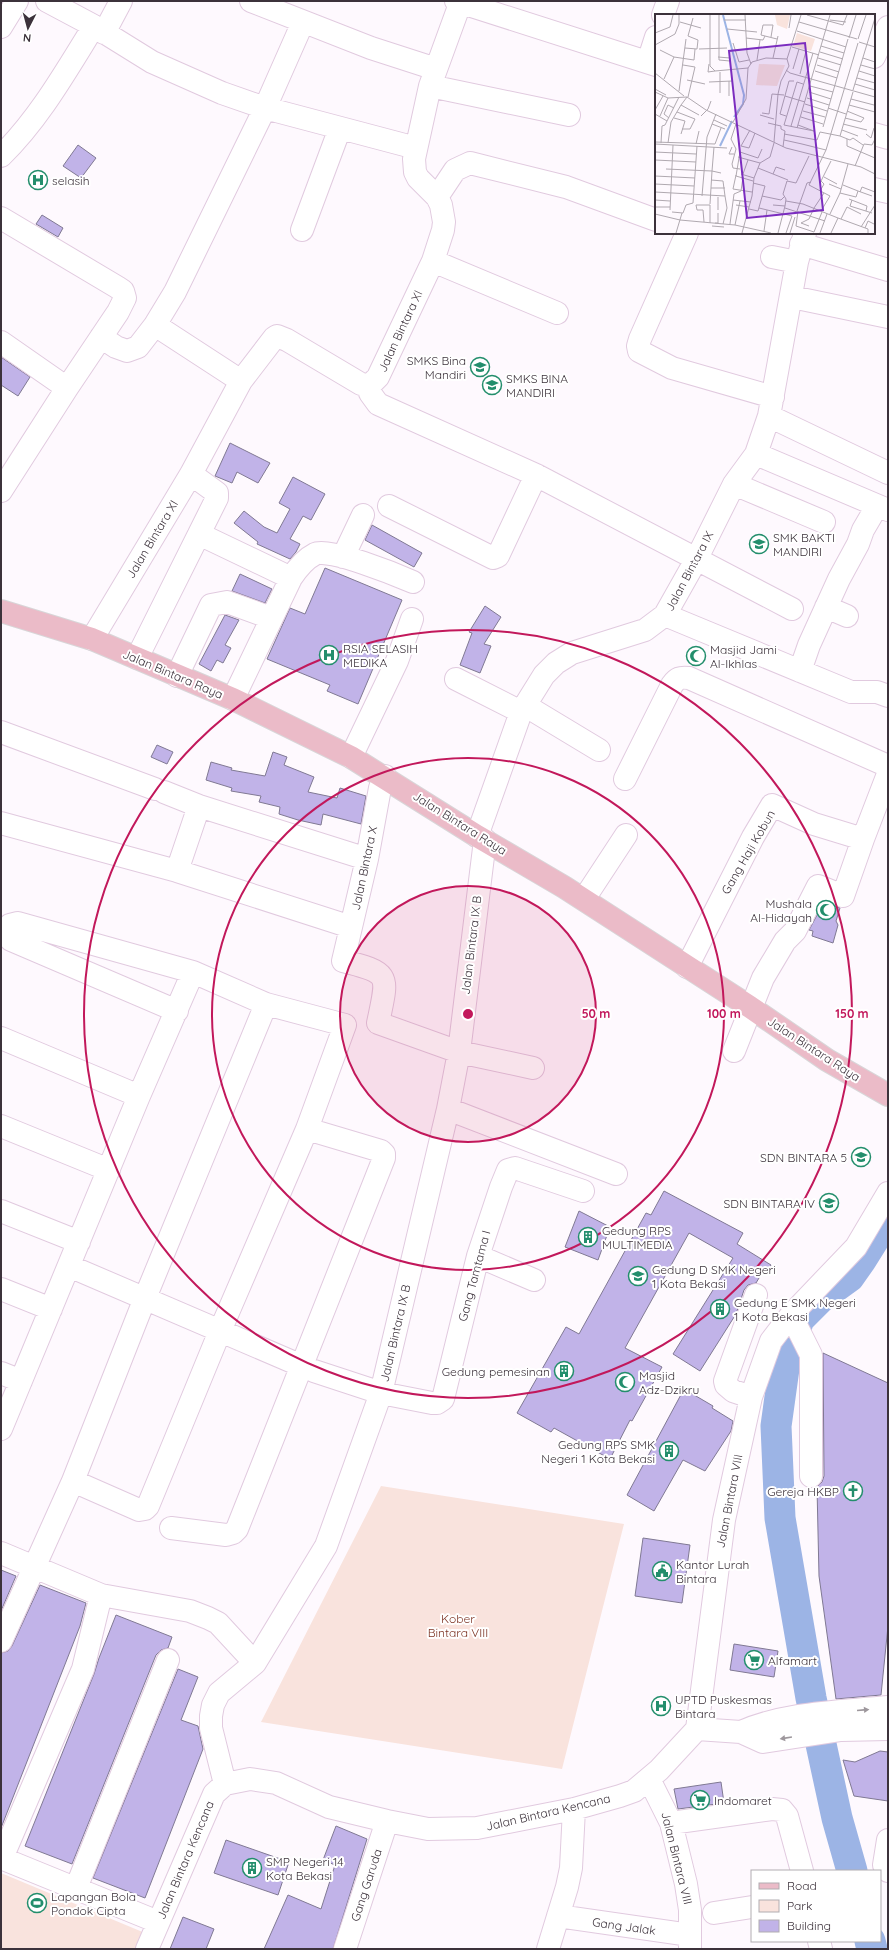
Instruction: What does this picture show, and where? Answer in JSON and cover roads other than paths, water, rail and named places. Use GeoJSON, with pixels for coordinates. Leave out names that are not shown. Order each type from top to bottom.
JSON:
{"type":"FeatureCollection","features":[{"type":"Feature","properties":{"kind":"main road","name":"Jalan Bintara Raya"},"geometry":{"type":"LineString","coordinates":[[1,611],[92,639],[232,700],[351,757],[385,776],[481,838],[584,900],[827,1060],[888,1095]]}},
{"type":"Feature","properties":{"kind":"street"},"geometry":{"type":"LineString","coordinates":[[1,27],[17,1]]}},
{"type":"Feature","properties":{"kind":"street"},"geometry":{"type":"LineString","coordinates":[[47,1],[99,29],[152,62],[222,93],[265,108],[416,148]]}},
{"type":"Feature","properties":{"kind":"street"},"geometry":{"type":"LineString","coordinates":[[1,156],[12,146],[121,1]]}},
{"type":"Feature","properties":{"kind":"street"},"geometry":{"type":"LineString","coordinates":[[251,1],[293,13],[433,77],[569,115]]}},
{"type":"Feature","properties":{"kind":"street"},"geometry":{"type":"LineString","coordinates":[[663,14],[668,1]]}},
{"type":"Feature","properties":{"kind":"street"},"geometry":{"type":"LineString","coordinates":[[459,2],[652,64],[655,44]]}},
{"type":"Feature","properties":{"kind":"street","name":"Jalan Bintara XI"},"geometry":{"type":"LineString","coordinates":[[92,639],[191,474],[241,381],[270,341],[277,336],[287,340],[361,384],[370,385],[378,377],[441,241],[444,222],[442,205],[415,172],[414,159],[433,77],[459,2]]}},
{"type":"Feature","properties":{"kind":"street"},"geometry":{"type":"LineString","coordinates":[[101,337],[116,347],[127,351],[138,347],[155,325],[175,292],[265,108],[293,13]]}},
{"type":"Feature","properties":{"kind":"street"},"geometry":{"type":"LineString","coordinates":[[875,55],[888,27]]}},
{"type":"Feature","properties":{"kind":"street"},"geometry":{"type":"LineString","coordinates":[[302,230],[340,128]]}},
{"type":"Feature","properties":{"kind":"street"},"geometry":{"type":"LineString","coordinates":[[875,134],[888,138]]}},
{"type":"Feature","properties":{"kind":"street"},"geometry":{"type":"LineString","coordinates":[[437,197],[455,170],[470,163],[566,187],[655,220]]}},
{"type":"Feature","properties":{"kind":"street"},"geometry":{"type":"LineString","coordinates":[[875,189],[888,192]]}},
{"type":"Feature","properties":{"kind":"street"},"geometry":{"type":"LineString","coordinates":[[1,491],[66,388],[123,304],[125,298],[122,291],[2,221]]}},
{"type":"Feature","properties":{"kind":"street"},"geometry":{"type":"LineString","coordinates":[[687,234],[640,339],[638,346],[639,351],[672,368],[771,407],[888,471]]}},
{"type":"Feature","properties":{"kind":"street"},"geometry":{"type":"LineString","coordinates":[[772,257],[801,246],[888,270]]}},
{"type":"Feature","properties":{"kind":"street","name":"Jalan Bintara IX"},"geometry":{"type":"LineString","coordinates":[[481,838],[524,708],[544,675],[556,663],[572,653],[645,630],[665,616],[696,560],[734,484],[756,454],[771,407],[801,246]]}},
{"type":"Feature","properties":{"kind":"street"},"geometry":{"type":"LineString","coordinates":[[433,261],[557,313]]}},
{"type":"Feature","properties":{"kind":"street"},"geometry":{"type":"LineString","coordinates":[[792,297],[888,317]]}},
{"type":"Feature","properties":{"kind":"street"},"geometry":{"type":"LineString","coordinates":[[155,325],[241,381]]}},
{"type":"Feature","properties":{"kind":"street"},"geometry":{"type":"LineString","coordinates":[[1,342],[66,388]]}},
{"type":"Feature","properties":{"kind":"street"},"geometry":{"type":"LineString","coordinates":[[370,385],[370,393],[378,404],[536,476],[792,609]]}},
{"type":"Feature","properties":{"kind":"street"},"geometry":{"type":"LineString","coordinates":[[756,454],[883,508],[863,530],[858,544],[839,579],[809,645],[800,671]]}},
{"type":"Feature","properties":{"kind":"street"},"geometry":{"type":"LineString","coordinates":[[137,658],[217,498],[217,493],[191,474]]}},
{"type":"Feature","properties":{"kind":"street"},"geometry":{"type":"LineString","coordinates":[[389,506],[493,558],[498,556],[536,476]]}},
{"type":"Feature","properties":{"kind":"street"},"geometry":{"type":"LineString","coordinates":[[734,484],[824,522]]}},
{"type":"Feature","properties":{"kind":"street"},"geometry":{"type":"LineString","coordinates":[[343,556],[363,514]]}},
{"type":"Feature","properties":{"kind":"street"},"geometry":{"type":"LineString","coordinates":[[200,534],[291,578]]}},
{"type":"Feature","properties":{"kind":"street"},"geometry":{"type":"LineString","coordinates":[[232,700],[291,578],[300,565],[316,553],[343,556],[413,582]]}},
{"type":"Feature","properties":{"kind":"street"},"geometry":{"type":"LineString","coordinates":[[177,676],[211,605],[227,602],[271,618]]}},
{"type":"Feature","properties":{"kind":"street"},"geometry":{"type":"LineString","coordinates":[[826,607],[847,616]]}},
{"type":"Feature","properties":{"kind":"street"},"geometry":{"type":"LineString","coordinates":[[665,616],[851,692],[877,692],[888,696]]}},
{"type":"Feature","properties":{"kind":"street"},"geometry":{"type":"LineString","coordinates":[[351,757],[398,661],[412,619]]}},
{"type":"Feature","properties":{"kind":"street"},"geometry":{"type":"LineString","coordinates":[[626,779],[672,685],[681,677],[689,678],[888,766]]}},
{"type":"Feature","properties":{"kind":"street"},"geometry":{"type":"LineString","coordinates":[[456,679],[536,712],[599,750]]}},
{"type":"Feature","properties":{"kind":"street"},"geometry":{"type":"LineString","coordinates":[[1,732],[199,806],[367,859]]}},
{"type":"Feature","properties":{"kind":"street"},"geometry":{"type":"LineString","coordinates":[[734,1051],[750,1008],[764,978],[785,941],[796,931],[818,886],[843,896],[888,774]]}},
{"type":"Feature","properties":{"kind":"street","name":"Jalan Bintara X"},"geometry":{"type":"LineString","coordinates":[[385,776],[380,788],[367,859],[343,961],[372,968],[381,975],[385,982],[385,990],[378,1023],[459,1052]]}},
{"type":"Feature","properties":{"kind":"street","name":"Gang Haji Kobun"},"geometry":{"type":"LineString","coordinates":[[687,967],[753,837],[772,805],[814,824],[862,842]]}},
{"type":"Feature","properties":{"kind":"street"},"geometry":{"type":"LineString","coordinates":[[177,871],[199,806]]}},
{"type":"Feature","properties":{"kind":"street"},"geometry":{"type":"LineString","coordinates":[[1,823],[177,871],[351,927]]}},
{"type":"Feature","properties":{"kind":"street"},"geometry":{"type":"LineString","coordinates":[[584,900],[626,835]]}},
{"type":"Feature","properties":{"kind":"street","name":"Jalan Bintara IX B"},"geometry":{"type":"LineString","coordinates":[[225,1784],[211,1728],[210,1716],[213,1706],[219,1693],[255,1664],[326,1546],[381,1393],[448,1110],[459,1052],[481,838]]}},
{"type":"Feature","properties":{"kind":"street"},"geometry":{"type":"LineString","coordinates":[[73,1481],[139,1510],[145,1509],[148,1506],[220,1330],[307,1129],[345,1025],[266,1004],[193,972],[18,923],[10,925],[6,934],[11,940],[177,1011]]}},
{"type":"Feature","properties":{"kind":"street"},"geometry":{"type":"LineString","coordinates":[[1,1429],[139,1096],[193,972]]}},
{"type":"Feature","properties":{"kind":"street"},"geometry":{"type":"LineString","coordinates":[[1,1641],[73,1481],[145,1298],[266,1004]]}},
{"type":"Feature","properties":{"kind":"street"},"geometry":{"type":"LineString","coordinates":[[1,1038],[139,1096]]}},
{"type":"Feature","properties":{"kind":"street"},"geometry":{"type":"LineString","coordinates":[[459,1052],[533,1068]]}},
{"type":"Feature","properties":{"kind":"street"},"geometry":{"type":"LineString","coordinates":[[448,1110],[616,1174]]}},
{"type":"Feature","properties":{"kind":"street"},"geometry":{"type":"LineString","coordinates":[[1,1126],[108,1170]]}},
{"type":"Feature","properties":{"kind":"street"},"geometry":{"type":"LineString","coordinates":[[170,1528],[226,1535],[233,1533],[237,1529],[308,1369],[384,1158],[384,1154],[381,1150],[307,1129]]}},
{"type":"Feature","properties":{"kind":"street","name":"Gang Tamtama I"},"geometry":{"type":"LineString","coordinates":[[381,1393],[432,1403],[437,1403],[443,1399],[478,1256],[508,1170],[511,1168],[583,1191]]}},
{"type":"Feature","properties":{"kind":"street","name":"Jalan Bintara VIII"},"geometry":{"type":"LineString","coordinates":[[696,1729],[724,1520],[751,1397],[771,1341],[796,1325],[856,1248],[888,1193]]}},
{"type":"Feature","properties":{"kind":"street"},"geometry":{"type":"LineString","coordinates":[[1,1210],[79,1242]]}},
{"type":"Feature","properties":{"kind":"street"},"geometry":{"type":"LineString","coordinates":[[478,1256],[534,1280]]}},
{"type":"Feature","properties":{"kind":"street"},"geometry":{"type":"LineString","coordinates":[[69,1266],[308,1369],[381,1393]]}},
{"type":"Feature","properties":{"kind":"street"},"geometry":{"type":"LineString","coordinates":[[1,1289],[51,1309]]}},
{"type":"Feature","properties":{"kind":"street"},"geometry":{"type":"LineString","coordinates":[[751,1397],[733,1391],[726,1385],[725,1381],[756,1295]]}},
{"type":"Feature","properties":{"kind":"street"},"geometry":{"type":"LineString","coordinates":[[796,1325],[810,1350],[812,1361],[811,1476]]}},
{"type":"Feature","properties":{"kind":"street"},"geometry":{"type":"LineString","coordinates":[[1,1373],[21,1381]]}},
{"type":"Feature","properties":{"kind":"street"},"geometry":{"type":"LineString","coordinates":[[1,1553],[101,1595],[190,1611],[208,1618],[218,1623],[255,1664]]}},
{"type":"Feature","properties":{"kind":"street"},"geometry":{"type":"LineString","coordinates":[[101,1595],[83,1668],[2,1858],[158,1922]]}},
{"type":"Feature","properties":{"kind":"street"},"geometry":{"type":"LineString","coordinates":[[76,1888],[168,1660]]}},
{"type":"Feature","properties":{"kind":"street"},"geometry":{"type":"LineString","coordinates":[[649,1779],[680,1748],[696,1729],[741,1732],[763,1742],[807,1725],[840,1721],[888,1708]]}},
{"type":"Feature","properties":{"kind":"street"},"geometry":{"type":"LineString","coordinates":[[840,1721],[888,1729]]}},
{"type":"Feature","properties":{"kind":"street","name":"Jalan Bintara Kencana"},"geometry":{"type":"LineString","coordinates":[[147,1949],[214,1794],[225,1784],[250,1779],[276,1783],[329,1807],[428,1829],[476,1828],[574,1809],[634,1791],[649,1779]]}},
{"type":"Feature","properties":{"kind":"street","name":"Jalan Bintara VIII"},"geometry":{"type":"LineString","coordinates":[[649,1779],[666,1810],[671,1823],[686,1884],[690,1910],[690,1942]]}},
{"type":"Feature","properties":{"kind":"street"},"geometry":{"type":"LineString","coordinates":[[548,1949],[571,1868],[574,1809]]}},
{"type":"Feature","properties":{"kind":"street"},"geometry":{"type":"LineString","coordinates":[[671,1823],[772,1809],[782,1810],[787,1816],[802,1870]]}},
{"type":"Feature","properties":{"kind":"street","name":"Gang Garuda"},"geometry":{"type":"LineString","coordinates":[[345,1949],[387,1821]]}},
{"type":"Feature","properties":{"kind":"street"},"geometry":{"type":"LineString","coordinates":[[888,1840],[884,1864],[888,1871]]}},
{"type":"Feature","properties":{"kind":"street"},"geometry":{"type":"LineString","coordinates":[[714,1913],[751,1907]]}},
{"type":"Feature","properties":{"kind":"street","name":"Gang Jalak"},"geometry":{"type":"LineString","coordinates":[[558,1916],[690,1942]]}},
{"type":"Feature","properties":{"kind":"waterway"},"geometry":{"type":"LineString","coordinates":[[852,1870],[837,1818],[811,1698],[780,1518],[776,1426],[785,1361],[799,1319],[820,1298],[849,1277],[888,1217]]}},
{"type":"Feature","properties":{"kind":"waterway"},"geometry":{"type":"LineString","coordinates":[[870,1942],[872,1949]]}},
{"type":"Feature","properties":{"kind":"place","name":"selasih"},"geometry":{"type":"Point","coordinates":[38,180]}},
{"type":"Feature","properties":{"kind":"place","name":"SMKS Bina Mandiri"},"geometry":{"type":"Point","coordinates":[480,367]}},
{"type":"Feature","properties":{"kind":"place","name":"SMKS BINA MANDIRI"},"geometry":{"type":"Point","coordinates":[492,385]}},
{"type":"Feature","properties":{"kind":"place","name":"SMK BAKTI MANDIRI"},"geometry":{"type":"Point","coordinates":[759,544]}},
{"type":"Feature","properties":{"kind":"place","name":"RSIA SELASIH MEDIKA"},"geometry":{"type":"Point","coordinates":[329,655]}},
{"type":"Feature","properties":{"kind":"place","name":"Masjid Jami Al-Ikhlas"},"geometry":{"type":"Point","coordinates":[696,656]}},
{"type":"Feature","properties":{"kind":"place","name":"Mushala Al-Hidayah"},"geometry":{"type":"Point","coordinates":[826,910]}},
{"type":"Feature","properties":{"kind":"place","name":"SDN BINTARA 5"},"geometry":{"type":"Point","coordinates":[861,1157]}},
{"type":"Feature","properties":{"kind":"place","name":"SDN BINTARA IV"},"geometry":{"type":"Point","coordinates":[829,1203]}},
{"type":"Feature","properties":{"kind":"place","name":"Gedung RPS MULTIMEDIA"},"geometry":{"type":"Point","coordinates":[588,1237]}},
{"type":"Feature","properties":{"kind":"place","name":"Gedung D SMK Negeri 1 Kota Bekasi"},"geometry":{"type":"Point","coordinates":[638,1276]}},
{"type":"Feature","properties":{"kind":"place","name":"Gedung E SMK Negeri 1 Kota Bekasi"},"geometry":{"type":"Point","coordinates":[720,1309]}},
{"type":"Feature","properties":{"kind":"place","name":"Gedung pemesinan"},"geometry":{"type":"Point","coordinates":[564,1371]}},
{"type":"Feature","properties":{"kind":"place","name":"Masjid Adz-Dzikru"},"geometry":{"type":"Point","coordinates":[625,1382]}},
{"type":"Feature","properties":{"kind":"place","name":"Gedung RPS SMK Negeri 1 Kota Bekasi"},"geometry":{"type":"Point","coordinates":[669,1451]}},
{"type":"Feature","properties":{"kind":"place","name":"Gereja HKBP"},"geometry":{"type":"Point","coordinates":[853,1491]}},
{"type":"Feature","properties":{"kind":"place","name":"Kantor Lurah Bintara"},"geometry":{"type":"Point","coordinates":[662,1571]}},
{"type":"Feature","properties":{"kind":"place","name":"Alfamart"},"geometry":{"type":"Point","coordinates":[754,1660]}},
{"type":"Feature","properties":{"kind":"place","name":"UPTD Puskesmas Bintara"},"geometry":{"type":"Point","coordinates":[661,1706]}},
{"type":"Feature","properties":{"kind":"place","name":"Indomaret"},"geometry":{"type":"Point","coordinates":[700,1800]}},
{"type":"Feature","properties":{"kind":"place","name":"SMP Negeri 14 Kota Bekasi"},"geometry":{"type":"Point","coordinates":[252,1868]}},
{"type":"Feature","properties":{"kind":"place","name":"Lapangan Bola Pondok Cipta"},"geometry":{"type":"Point","coordinates":[37,1903]}},
{"type":"Feature","properties":{"kind":"park label","name":"Kober Bintara VIII"},"geometry":{"type":"Point","coordinates":[458,1625]}}]}
